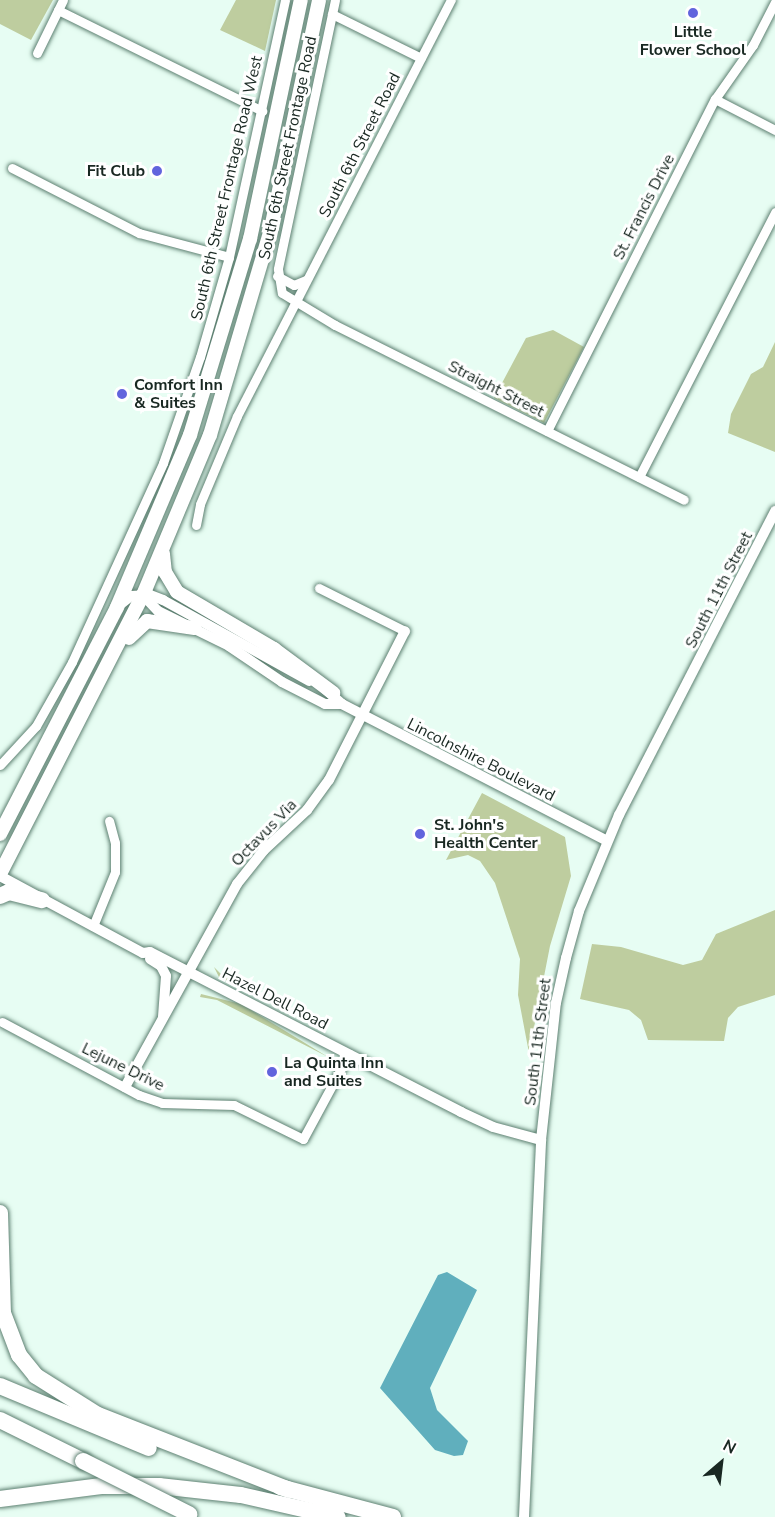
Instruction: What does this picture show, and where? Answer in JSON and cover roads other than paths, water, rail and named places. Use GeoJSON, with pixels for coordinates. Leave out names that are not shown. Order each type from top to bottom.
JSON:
{"type":"FeatureCollection","features":[{"type":"Feature","properties":{"kind":"highway"},"geometry":{"type":"LineString","coordinates":[[0,896],[20,894],[42,900]]}},
{"type":"Feature","properties":{"kind":"highway"},"geometry":{"type":"LineString","coordinates":[[0,1214],[3,1313],[15,1348],[36,1376],[98,1415],[290,1490]]}},
{"type":"Feature","properties":{"kind":"highway"},"geometry":{"type":"LineString","coordinates":[[0,1386],[154,1449],[290,1490],[393,1517]]}},
{"type":"Feature","properties":{"kind":"highway"},"geometry":{"type":"LineString","coordinates":[[0,1420],[192,1515]]}},
{"type":"Feature","properties":{"kind":"highway"},"geometry":{"type":"LineString","coordinates":[[0,1499],[100,1485],[159,1486],[241,1495],[338,1517]]}},
{"type":"Feature","properties":{"kind":"main road"},"geometry":{"type":"LineString","coordinates":[[0,834],[117,608],[172,483],[208,382],[250,239],[301,0]]}},
{"type":"Feature","properties":{"kind":"main road"},"geometry":{"type":"LineString","coordinates":[[0,875],[143,595],[210,435],[259,274],[319,0]]}},
{"type":"Feature","properties":{"kind":"main road"},"geometry":{"type":"LineString","coordinates":[[143,595],[144,568],[200,430],[208,382]]}},
{"type":"Feature","properties":{"kind":"main road"},"geometry":{"type":"LineString","coordinates":[[167,542],[163,565],[177,592],[274,649],[338,699]]}},
{"type":"Feature","properties":{"kind":"main road"},"geometry":{"type":"LineString","coordinates":[[59,759],[77,737],[133,631],[154,620],[194,628]]}},
{"type":"Feature","properties":{"kind":"main road"},"geometry":{"type":"LineString","coordinates":[[0,821],[19,786],[38,763]]}},
{"type":"Feature","properties":{"kind":"main road"},"geometry":{"type":"LineString","coordinates":[[0,856],[30,792],[38,763]]}},
{"type":"Feature","properties":{"kind":"street"},"geometry":{"type":"LineString","coordinates":[[37,53],[63,0]]}},
{"type":"Feature","properties":{"kind":"street","name":"South 6th Street Frontage Road West"},"geometry":{"type":"LineString","coordinates":[[0,765],[50,704],[121,563],[169,446],[200,357],[229,257],[285,0]]}},
{"type":"Feature","properties":{"kind":"street","name":"South 6th Street Frontage Road"},"geometry":{"type":"LineString","coordinates":[[295,303],[282,293],[277,276],[335,0]]}},
{"type":"Feature","properties":{"kind":"street","name":"South 6th Street Road"},"geometry":{"type":"LineString","coordinates":[[295,303],[451,0]]}},
{"type":"Feature","properties":{"kind":"street","name":"St. Francis Drive"},"geometry":{"type":"LineString","coordinates":[[547,431],[715,99],[753,45],[775,2]]}},
{"type":"Feature","properties":{"kind":"street"},"geometry":{"type":"LineString","coordinates":[[58,10],[262,111]]}},
{"type":"Feature","properties":{"kind":"street"},"geometry":{"type":"LineString","coordinates":[[332,14],[421,58]]}},
{"type":"Feature","properties":{"kind":"street"},"geometry":{"type":"LineString","coordinates":[[715,99],[775,130]]}},
{"type":"Feature","properties":{"kind":"street"},"geometry":{"type":"LineString","coordinates":[[12,168],[139,233],[229,257]]}},
{"type":"Feature","properties":{"kind":"street"},"geometry":{"type":"LineString","coordinates":[[639,477],[775,212]]}},
{"type":"Feature","properties":{"kind":"street"},"geometry":{"type":"LineString","coordinates":[[277,276],[289,285],[307,280]]}},
{"type":"Feature","properties":{"kind":"street"},"geometry":{"type":"LineString","coordinates":[[196,525],[197,511],[222,448],[295,303]]}},
{"type":"Feature","properties":{"kind":"street","name":"Straight Street"},"geometry":{"type":"LineString","coordinates":[[295,303],[684,500]]}},
{"type":"Feature","properties":{"kind":"street","name":"South 11th Street"},"geometry":{"type":"LineString","coordinates":[[524,1517],[542,1140],[549,1050],[562,971],[579,911],[607,842],[775,511]]}},
{"type":"Feature","properties":{"kind":"street"},"geometry":{"type":"LineString","coordinates":[[320,588],[405,631]]}},
{"type":"Feature","properties":{"kind":"street"},"geometry":{"type":"LineString","coordinates":[[117,608],[131,596],[143,595]]}},
{"type":"Feature","properties":{"kind":"street","name":"Lincolnshire Boulevard"},"geometry":{"type":"LineString","coordinates":[[143,595],[158,610],[194,628],[303,693],[325,704],[338,699]]}},
{"type":"Feature","properties":{"kind":"street","name":"Lincolnshire Boulevard"},"geometry":{"type":"LineString","coordinates":[[143,595],[163,600],[202,620],[364,716],[607,842]]}},
{"type":"Feature","properties":{"kind":"street","name":"Octavus Via"},"geometry":{"type":"LineString","coordinates":[[125,1087],[191,972],[237,884],[264,850],[316,799],[364,716],[405,631]]}},
{"type":"Feature","properties":{"kind":"street"},"geometry":{"type":"LineString","coordinates":[[93,926],[115,872],[115,843],[109,821]]}},
{"type":"Feature","properties":{"kind":"street","name":"Hazel Dell Road"},"geometry":{"type":"LineString","coordinates":[[0,875],[42,900],[143,952],[150,952],[191,972],[493,1127],[542,1140]]}},
{"type":"Feature","properties":{"kind":"street"},"geometry":{"type":"LineString","coordinates":[[143,952],[160,966],[166,976],[162,1020]]}},
{"type":"Feature","properties":{"kind":"street","name":"Lejune Drive"},"geometry":{"type":"LineString","coordinates":[[3,1022],[125,1087],[162,1103],[234,1105],[303,1139],[349,1054]]}},
{"type":"Feature","properties":{"kind":"water"},"geometry":{"type":"Polygon","coordinates":[[[447,1272],[477,1290],[430,1388],[437,1410],[468,1441],[463,1455],[454,1456],[435,1450],[380,1388],[438,1275],[447,1272]]]}},
{"type":"Feature","properties":{"kind":"place","name":"Little Flower School"},"geometry":{"type":"Point","coordinates":[693,13]}},
{"type":"Feature","properties":{"kind":"place","name":"Fit Club"},"geometry":{"type":"Point","coordinates":[157,171]}},
{"type":"Feature","properties":{"kind":"place","name":"Comfort Inn & Suites"},"geometry":{"type":"Point","coordinates":[122,394]}},
{"type":"Feature","properties":{"kind":"place","name":"St. John's Health Center"},"geometry":{"type":"Point","coordinates":[420,834]}},
{"type":"Feature","properties":{"kind":"place","name":"La Quinta Inn and Suites"},"geometry":{"type":"Point","coordinates":[272,1072]}}]}
